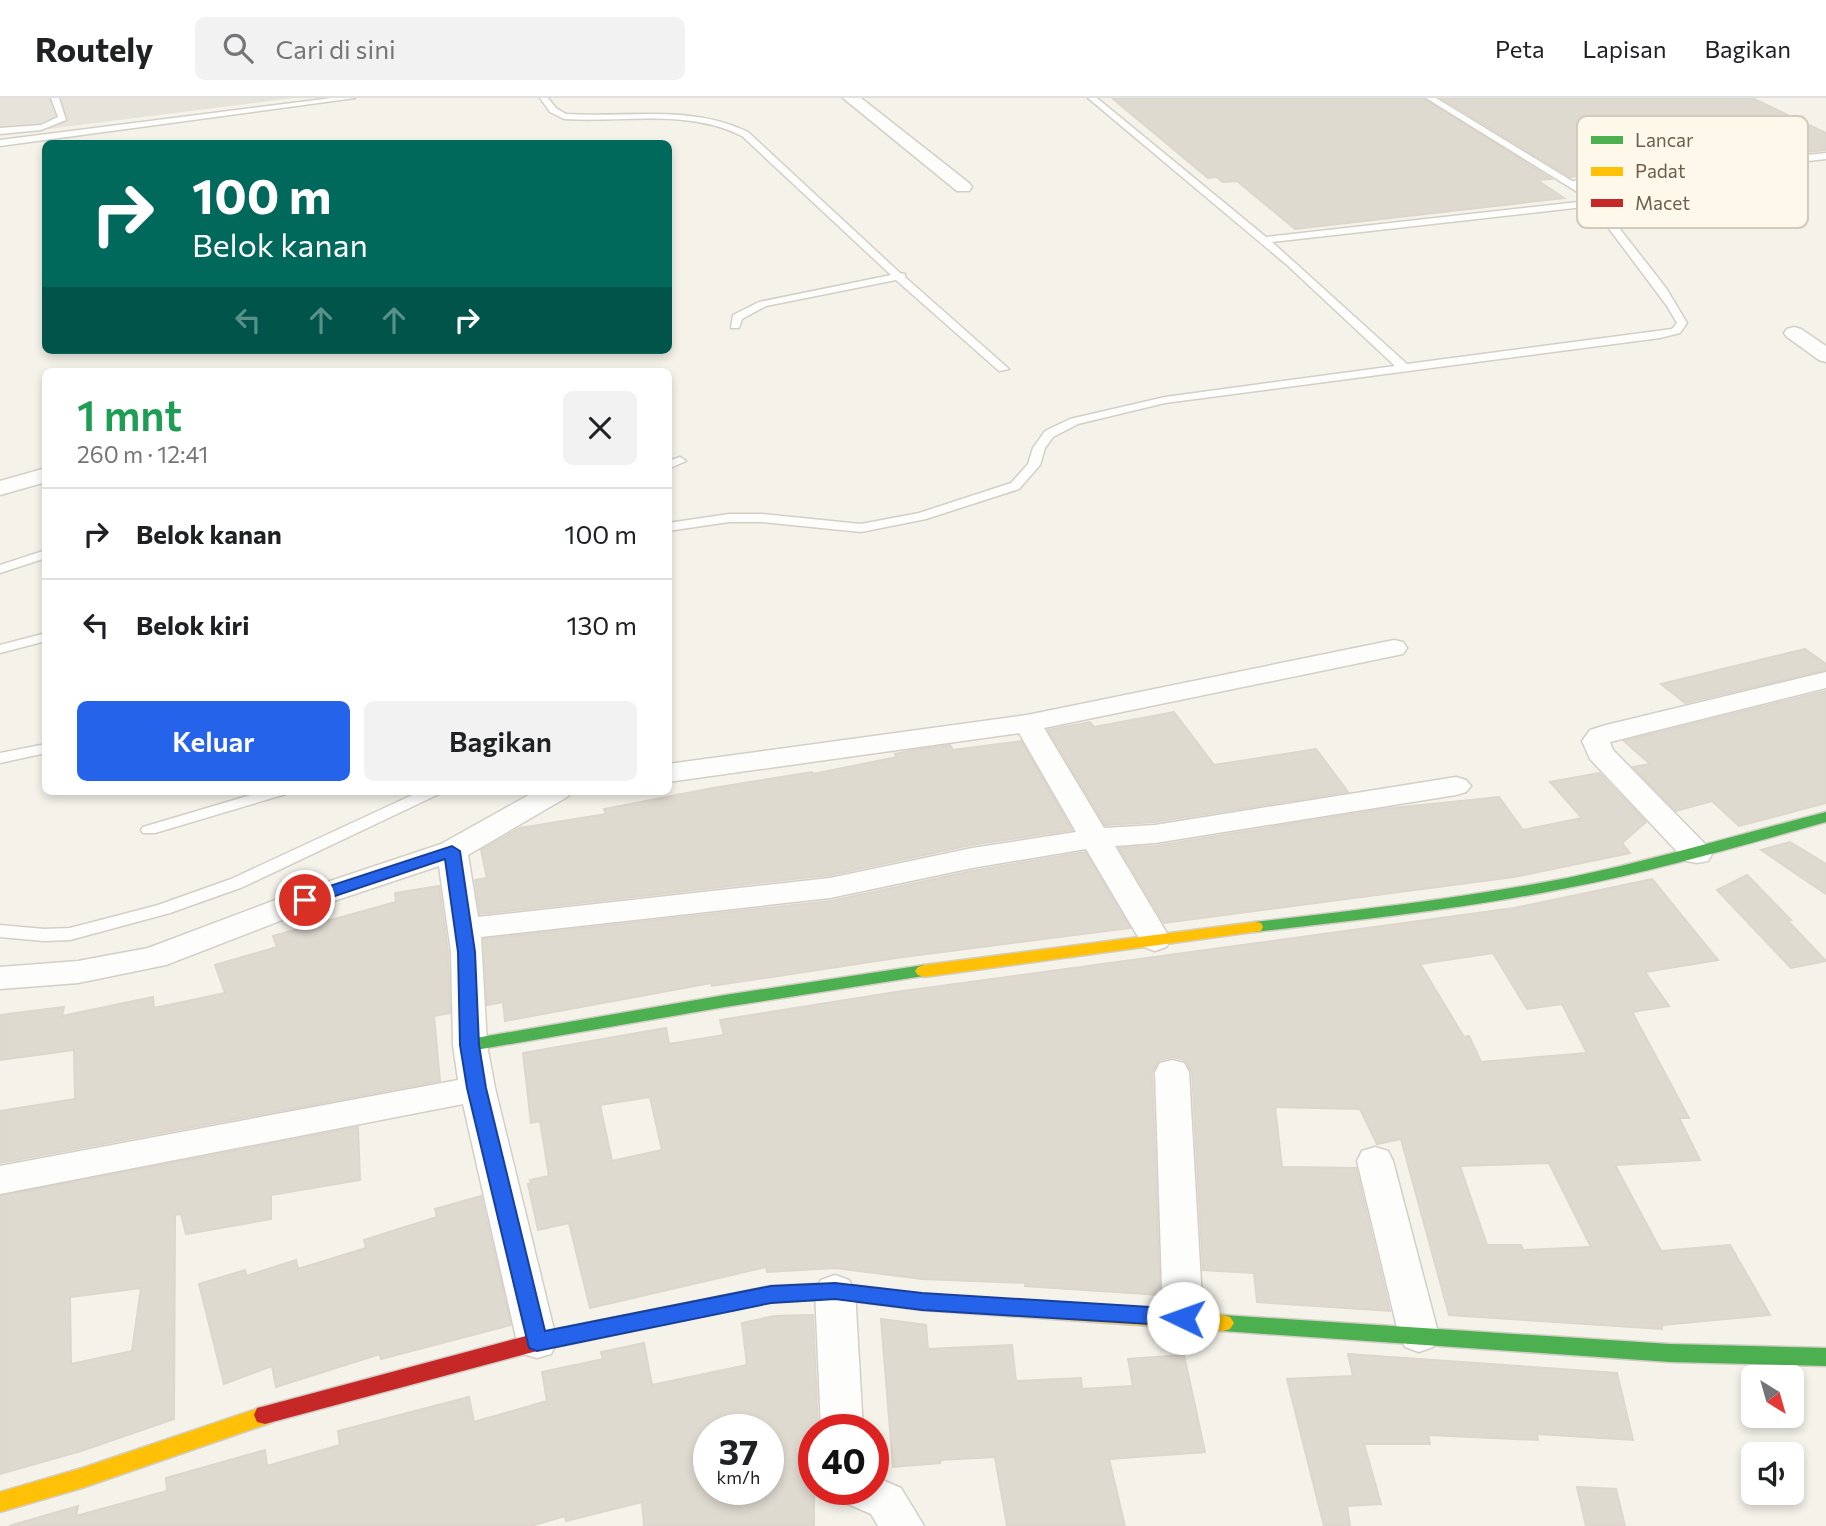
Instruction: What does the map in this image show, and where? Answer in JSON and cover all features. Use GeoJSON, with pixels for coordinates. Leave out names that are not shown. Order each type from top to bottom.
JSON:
{"type":"FeatureCollection","features":[{"type":"Feature","properties":{"kind":"street"},"geometry":{"type":"LineString","coordinates":[[851,98],[963,187]]}},
{"type":"Feature","properties":{"kind":"street"},"geometry":{"type":"LineString","coordinates":[[1794,333],[1826,356]]}},
{"type":"Feature","properties":{"kind":"street"},"geometry":{"type":"LineString","coordinates":[[0,488],[42,476]]}},
{"type":"Feature","properties":{"kind":"street"},"geometry":{"type":"LineString","coordinates":[[672,772],[1027,723],[1394,648]]}},
{"type":"Feature","properties":{"kind":"street"},"geometry":{"type":"LineString","coordinates":[[1697,855],[1600,753],[1596,741],[1601,736],[1616,731],[1826,680]]}},
{"type":"Feature","properties":{"kind":"street"},"geometry":{"type":"LineString","coordinates":[[1027,723],[1155,940]]}},
{"type":"Feature","properties":{"kind":"street"},"geometry":{"type":"LineString","coordinates":[[464,929],[830,888],[972,859],[1097,838],[1155,834],[1456,786]]}},
{"type":"Feature","properties":{"kind":"street"},"geometry":{"type":"LineString","coordinates":[[0,978],[78,972],[154,957],[305,900],[452,851],[550,795]]}},
{"type":"Feature","properties":{"kind":"street"},"geometry":{"type":"LineString","coordinates":[[470,1045],[621,1016],[1155,940],[1368,915],[1562,884],[1697,855],[1826,817]]}},
{"type":"Feature","properties":{"kind":"street"},"geometry":{"type":"LineString","coordinates":[[452,851],[464,929],[470,1045],[477,1088],[537,1342]]}},
{"type":"Feature","properties":{"kind":"street"},"geometry":{"type":"LineString","coordinates":[[1172,1072],[1183,1318]]}},
{"type":"Feature","properties":{"kind":"street"},"geometry":{"type":"LineString","coordinates":[[0,1180],[397,1106],[477,1088]]}},
{"type":"Feature","properties":{"kind":"street"},"geometry":{"type":"LineString","coordinates":[[1375,1161],[1419,1336]]}},
{"type":"Feature","properties":{"kind":"street"},"geometry":{"type":"LineString","coordinates":[[835,1291],[841,1414]]}},
{"type":"Feature","properties":{"kind":"street"},"geometry":{"type":"LineString","coordinates":[[0,1502],[82,1478],[258,1417],[537,1342],[771,1294],[835,1291],[922,1302],[1670,1353],[1826,1357]]}},
{"type":"Feature","properties":{"kind":"street"},"geometry":{"type":"LineString","coordinates":[[889,1505],[902,1526]]}},
{"type":"Feature","properties":{"kind":"lane"},"geometry":{"type":"LineString","coordinates":[[0,131],[59,122],[63,118],[55,98]]}},
{"type":"Feature","properties":{"kind":"lane"},"geometry":{"type":"LineString","coordinates":[[61,140],[351,98]]}},
{"type":"Feature","properties":{"kind":"lane"},"geometry":{"type":"LineString","coordinates":[[544,98],[553,110],[564,116],[693,117],[732,125],[1003,369]]}},
{"type":"Feature","properties":{"kind":"lane"},"geometry":{"type":"LineString","coordinates":[[1091,98],[1368,330],[1404,368]]}},
{"type":"Feature","properties":{"kind":"lane"},"geometry":{"type":"LineString","coordinates":[[1430,98],[1577,189]]}},
{"type":"Feature","properties":{"kind":"lane"},"geometry":{"type":"LineString","coordinates":[[0,143],[42,141]]}},
{"type":"Feature","properties":{"kind":"lane"},"geometry":{"type":"LineString","coordinates":[[1808,158],[1826,156]]}},
{"type":"Feature","properties":{"kind":"lane"},"geometry":{"type":"LineString","coordinates":[[1571,184],[1577,183]]}},
{"type":"Feature","properties":{"kind":"lane"},"geometry":{"type":"LineString","coordinates":[[1263,240],[1577,205]]}},
{"type":"Feature","properties":{"kind":"lane"},"geometry":{"type":"LineString","coordinates":[[672,526],[729,518],[751,518],[861,528],[922,516],[1015,486],[1034,465],[1039,448],[1049,434],[1074,421],[1165,400],[1676,331],[1682,323],[1673,307],[1641,258],[1616,228]]}},
{"type":"Feature","properties":{"kind":"lane"},"geometry":{"type":"LineString","coordinates":[[735,326],[737,317],[763,304],[901,276]]}},
{"type":"Feature","properties":{"kind":"lane"},"geometry":{"type":"LineString","coordinates":[[0,569],[42,555]]}},
{"type":"Feature","properties":{"kind":"lane"},"geometry":{"type":"LineString","coordinates":[[0,649],[42,638]]}},
{"type":"Feature","properties":{"kind":"lane"},"geometry":{"type":"LineString","coordinates":[[0,758],[42,749]]}},
{"type":"Feature","properties":{"kind":"lane"},"geometry":{"type":"LineString","coordinates":[[149,830],[267,795]]}},
{"type":"Feature","properties":{"kind":"lane"},"geometry":{"type":"LineString","coordinates":[[0,931],[44,935],[70,934],[164,909],[237,883],[425,795]]}},
{"type":"Feature","properties":{"kind":"shaded area"},"geometry":{"type":"Polygon","coordinates":[[[0,98],[294,98],[0,135],[0,98]]]}},
{"type":"Feature","properties":{"kind":"building"},"geometry":{"type":"Polygon","coordinates":[[[1112,98],[1424,98],[1551,179],[1537,180],[1564,198],[1295,229],[1237,181],[1223,182],[1217,177],[1208,178],[1112,98]]]}},
{"type":"Feature","properties":{"kind":"building"},"geometry":{"type":"Polygon","coordinates":[[[1441,98],[1752,98],[1790,116],[1577,116],[1577,176],[1570,177],[1441,98]]]}},
{"type":"Feature","properties":{"kind":"building"},"geometry":{"type":"Polygon","coordinates":[[[1808,124],[1826,133],[1826,150],[1808,152],[1808,124]]]}},
{"type":"Feature","properties":{"kind":"building"},"geometry":{"type":"Polygon","coordinates":[[[1805,649],[1826,664],[1826,670],[1685,703],[1661,684],[1805,649]]]}},
{"type":"Feature","properties":{"kind":"building"},"geometry":{"type":"Polygon","coordinates":[[[1826,691],[1826,803],[1739,826],[1712,801],[1676,811],[1633,767],[1650,764],[1624,741],[1826,691]]]}},
{"type":"Feature","properties":{"kind":"building"},"geometry":{"type":"Polygon","coordinates":[[[1174,712],[1214,765],[1316,749],[1348,792],[1155,822],[1105,825],[1048,730],[1090,722],[1094,727],[1174,712]]]}},
{"type":"Feature","properties":{"kind":"building"},"geometry":{"type":"Polygon","coordinates":[[[1021,741],[1072,830],[971,845],[830,875],[480,914],[475,880],[487,878],[481,850],[520,828],[606,814],[604,809],[713,788],[812,772],[813,774],[897,757],[895,754],[914,750],[950,745],[953,750],[1021,741]]]}},
{"type":"Feature","properties":{"kind":"building"},"geometry":{"type":"Polygon","coordinates":[[[1599,773],[1646,822],[1622,843],[1630,853],[1514,877],[1164,923],[1119,848],[1155,846],[1383,809],[1499,797],[1523,830],[1582,818],[1550,782],[1599,773]]]}},
{"type":"Feature","properties":{"kind":"building"},"geometry":{"type":"Polygon","coordinates":[[[1790,842],[1826,864],[1826,894],[1761,850],[1790,842]]]}},
{"type":"Feature","properties":{"kind":"building"},"geometry":{"type":"Polygon","coordinates":[[[1085,852],[1130,928],[896,958],[712,986],[711,983],[505,1021],[503,1002],[487,1005],[484,939],[831,901],[972,871],[1085,852]]]}},
{"type":"Feature","properties":{"kind":"building"},"geometry":{"type":"Polygon","coordinates":[[[1747,875],[1826,961],[1791,968],[1717,890],[1747,875]]]}},
{"type":"Feature","properties":{"kind":"building"},"geometry":{"type":"Polygon","coordinates":[[[1652,879],[1718,960],[1645,972],[1669,1006],[1632,1012],[1689,1118],[1679,1118],[1700,1160],[1615,1165],[1661,1251],[1730,1245],[1770,1315],[1662,1325],[1662,1329],[1449,1315],[1401,1139],[1377,1144],[1360,1109],[1275,1107],[1282,1167],[1356,1168],[1390,1311],[1257,1302],[1254,1273],[1203,1270],[1192,1072],[1185,1060],[1173,1057],[1159,1060],[1152,1072],[1160,1295],[1025,1286],[1026,1283],[922,1279],[835,1268],[767,1272],[766,1267],[590,1308],[569,1223],[538,1230],[528,1184],[531,1183],[530,1180],[549,1176],[540,1121],[531,1123],[523,1053],[666,1028],[669,1044],[724,1035],[720,1020],[896,992],[1514,908],[1652,879]],[[1493,953],[1420,964],[1464,1037],[1469,1036],[1481,1062],[1587,1053],[1562,1004],[1527,1009],[1493,953]],[[650,1097],[600,1105],[612,1161],[662,1150],[650,1097]],[[1549,1163],[1460,1166],[1487,1245],[1521,1245],[1523,1250],[1591,1247],[1549,1163]]]}},
{"type":"Feature","properties":{"kind":"building"},"geometry":{"type":"Polygon","coordinates":[[[439,886],[448,952],[450,1013],[434,1016],[440,1081],[0,1163],[0,1111],[75,1099],[74,1050],[0,1060],[0,1015],[64,1007],[62,1016],[153,997],[154,1008],[225,993],[215,965],[277,947],[273,936],[396,902],[395,893],[439,886]]]}},
{"type":"Feature","properties":{"kind":"building"},"geometry":{"type":"Polygon","coordinates":[[[358,1127],[360,1180],[271,1195],[271,1219],[186,1234],[181,1214],[175,1215],[174,1419],[81,1451],[0,1474],[0,1196],[358,1127]],[[141,1288],[70,1297],[71,1364],[132,1351],[141,1288]]]}},
{"type":"Feature","properties":{"kind":"building"},"geometry":{"type":"Polygon","coordinates":[[[481,1196],[511,1325],[381,1359],[380,1354],[276,1387],[272,1366],[224,1384],[199,1284],[245,1270],[246,1276],[296,1260],[298,1269],[366,1248],[364,1240],[437,1217],[435,1209],[481,1196]]]}},
{"type":"Feature","properties":{"kind":"building"},"geometry":{"type":"Polygon","coordinates":[[[813,1315],[817,1414],[798,1414],[798,1505],[814,1505],[814,1526],[644,1526],[642,1502],[566,1521],[565,1516],[531,1526],[9,1526],[78,1506],[76,1516],[167,1491],[166,1478],[265,1450],[267,1466],[340,1445],[338,1431],[469,1397],[474,1422],[547,1401],[542,1372],[603,1359],[601,1352],[644,1343],[652,1385],[747,1365],[742,1323],[774,1316],[813,1315]]]}},
{"type":"Feature","properties":{"kind":"building"},"geometry":{"type":"Polygon","coordinates":[[[881,1319],[926,1325],[928,1349],[1012,1345],[1016,1381],[1081,1378],[1082,1389],[1133,1386],[1128,1359],[1184,1355],[1205,1452],[1109,1459],[1125,1526],[1007,1526],[995,1457],[940,1460],[940,1463],[893,1467],[881,1319]]]}},
{"type":"Feature","properties":{"kind":"building"},"geometry":{"type":"Polygon","coordinates":[[[1348,1354],[1617,1373],[1633,1440],[1537,1434],[1538,1440],[1428,1435],[1430,1444],[1364,1444],[1381,1504],[1347,1506],[1350,1526],[1324,1526],[1287,1379],[1353,1376],[1348,1354]]]}},
{"type":"Feature","properties":{"kind":"building"},"geometry":{"type":"Polygon","coordinates":[[[1577,1487],[1616,1489],[1625,1526],[1586,1526],[1577,1487]]]}},
{"type":"Feature","properties":{"kind":"traffic: fast"},"geometry":{"type":"LineString","coordinates":[[1255,927],[1450,903],[1567,883],[1665,861],[1826,817]]}},
{"type":"Feature","properties":{"kind":"traffic: fast"},"geometry":{"type":"LineString","coordinates":[[470,1045],[725,1001],[924,971]]}},
{"type":"Feature","properties":{"kind":"traffic: fast"},"geometry":{"type":"LineString","coordinates":[[1223,1323],[1670,1353],[1826,1357]]}},
{"type":"Feature","properties":{"kind":"traffic: slow"},"geometry":{"type":"LineString","coordinates":[[924,971],[1255,927]]}},
{"type":"Feature","properties":{"kind":"traffic: slow"},"geometry":{"type":"LineString","coordinates":[[722,1304],[771,1294],[835,1291],[922,1302],[1223,1323]]}},
{"type":"Feature","properties":{"kind":"traffic: slow"},"geometry":{"type":"LineString","coordinates":[[0,1502],[82,1478],[265,1415]]}},
{"type":"Feature","properties":{"kind":"traffic: jam"},"geometry":{"type":"LineString","coordinates":[[265,1415],[537,1342],[722,1304]]}},
{"type":"Feature","properties":{"kind":"route"},"geometry":{"type":"LineString","coordinates":[[305,900],[452,851],[467,952],[470,1045],[477,1088],[537,1342],[771,1294],[835,1291],[922,1302],[1183,1318]]}}]}
